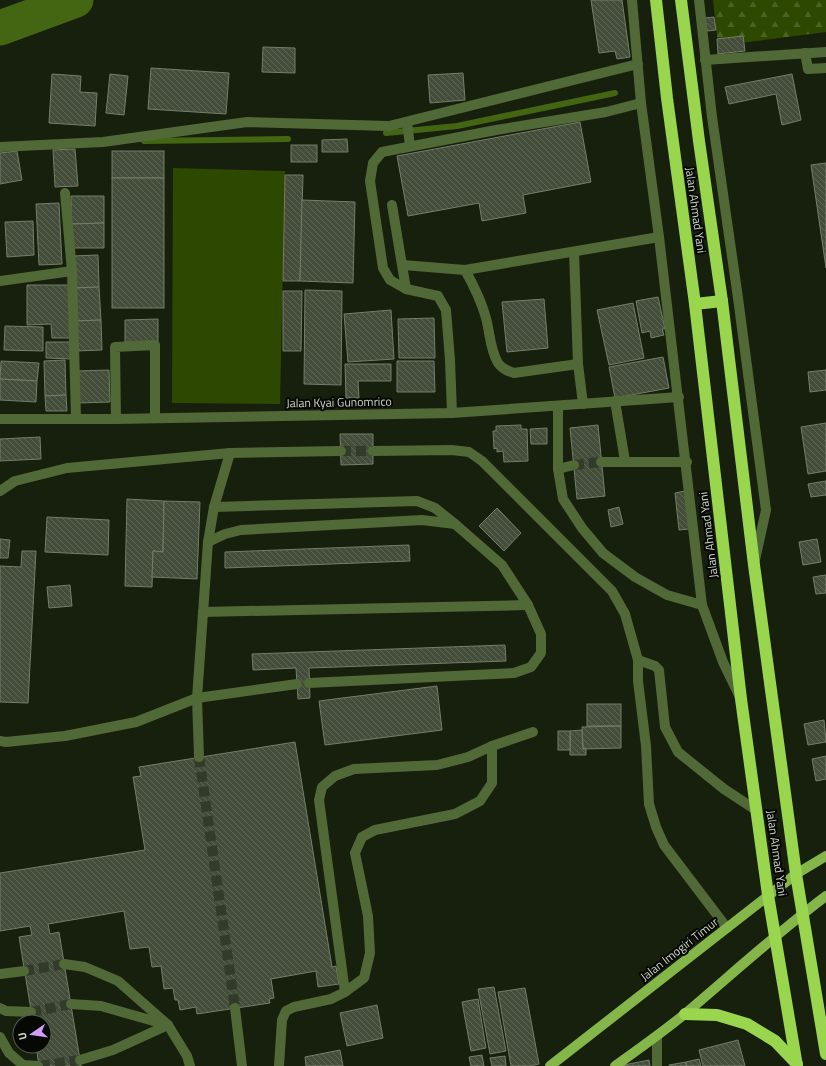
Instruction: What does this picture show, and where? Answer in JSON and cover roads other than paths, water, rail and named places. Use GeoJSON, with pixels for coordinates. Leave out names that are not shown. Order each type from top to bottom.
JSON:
{"type":"FeatureCollection","features":[{"type":"Feature","properties":{"kind":"highway","name":"Jalan Ahmad Yani"},"geometry":{"type":"LineString","coordinates":[[656,0],[667,98],[695,304],[741,699],[768,896],[797,1065]]}},
{"type":"Feature","properties":{"kind":"highway","name":"Jalan Ahmad Yani"},"geometry":{"type":"LineString","coordinates":[[681,0],[722,301],[754,565],[796,874],[825,1038],[826,1054]]}},
{"type":"Feature","properties":{"kind":"highway"},"geometry":{"type":"LineString","coordinates":[[695,304],[722,301]]}},
{"type":"Feature","properties":{"kind":"highway"},"geometry":{"type":"LineString","coordinates":[[685,1014],[717,1015],[747,1024],[775,1041],[797,1065]]}},
{"type":"Feature","properties":{"kind":"main road","name":"Jalan Imogiri Timur"},"geometry":{"type":"LineString","coordinates":[[550,1066],[796,874],[826,856]]}},
{"type":"Feature","properties":{"kind":"main road"},"geometry":{"type":"LineString","coordinates":[[615,1066],[685,1014],[775,936],[826,896]]}},
{"type":"Feature","properties":{"kind":"street"},"geometry":{"type":"LineString","coordinates":[[632,0],[641,103],[679,397],[702,606],[723,662],[741,699]]}},
{"type":"Feature","properties":{"kind":"street"},"geometry":{"type":"LineString","coordinates":[[699,0],[712,117],[766,510],[754,565]]}},
{"type":"Feature","properties":{"kind":"street"},"geometry":{"type":"LineString","coordinates":[[705,60],[806,59],[826,52]]}},
{"type":"Feature","properties":{"kind":"street"},"geometry":{"type":"LineString","coordinates":[[806,59],[808,69],[826,68]]}},
{"type":"Feature","properties":{"kind":"street"},"geometry":{"type":"LineString","coordinates":[[0,147],[103,142],[247,122],[389,126],[408,125],[638,64]]}},
{"type":"Feature","properties":{"kind":"street"},"geometry":{"type":"LineString","coordinates":[[452,413],[446,310],[438,296],[406,289],[390,280],[383,268],[370,181],[373,164],[382,152],[410,143],[606,112],[641,103]]}},
{"type":"Feature","properties":{"kind":"street"},"geometry":{"type":"LineString","coordinates":[[408,125],[410,143]]}},
{"type":"Feature","properties":{"kind":"street"},"geometry":{"type":"LineString","coordinates":[[65,193],[72,271],[76,419]]}},
{"type":"Feature","properties":{"kind":"street"},"geometry":{"type":"LineString","coordinates":[[392,205],[406,289]]}},
{"type":"Feature","properties":{"kind":"street"},"geometry":{"type":"LineString","coordinates":[[403,265],[465,270],[659,237]]}},
{"type":"Feature","properties":{"kind":"street"},"geometry":{"type":"LineString","coordinates":[[574,252],[578,364],[583,404]]}},
{"type":"Feature","properties":{"kind":"street"},"geometry":{"type":"LineString","coordinates":[[465,270],[478,292],[486,318],[493,354],[499,365],[505,370],[514,373],[578,364]]}},
{"type":"Feature","properties":{"kind":"street"},"geometry":{"type":"LineString","coordinates":[[0,281],[72,271]]}},
{"type":"Feature","properties":{"kind":"street"},"geometry":{"type":"LineString","coordinates":[[116,419],[115,347],[155,345],[155,418]]}},
{"type":"Feature","properties":{"kind":"street","name":"Jalan Kyai Gunomrico"},"geometry":{"type":"LineString","coordinates":[[0,419],[116,419],[452,413],[679,397]]}},
{"type":"Feature","properties":{"kind":"street"},"geometry":{"type":"LineString","coordinates":[[616,402],[625,461]]}},
{"type":"Feature","properties":{"kind":"street"},"geometry":{"type":"LineString","coordinates":[[558,406],[558,469],[563,499],[582,528],[603,553],[635,577],[667,595],[702,606]]}},
{"type":"Feature","properties":{"kind":"street"},"geometry":{"type":"LineString","coordinates":[[373,451],[452,450],[469,452],[482,461],[612,592],[625,614],[638,660],[649,804],[656,827],[664,845],[728,928]]}},
{"type":"Feature","properties":{"kind":"street"},"geometry":{"type":"LineString","coordinates":[[0,491],[14,481],[68,468],[230,453],[341,451]]}},
{"type":"Feature","properties":{"kind":"street"},"geometry":{"type":"LineString","coordinates":[[199,757],[197,698],[208,542],[214,507],[230,453]]}},
{"type":"Feature","properties":{"kind":"street"},"geometry":{"type":"LineString","coordinates":[[601,462],[686,462]]}},
{"type":"Feature","properties":{"kind":"street"},"geometry":{"type":"LineString","coordinates":[[558,469],[574,465]]}},
{"type":"Feature","properties":{"kind":"street"},"geometry":{"type":"LineString","coordinates":[[214,507],[417,501],[435,508],[502,565],[528,605],[541,634],[541,653],[531,667],[514,673],[309,683]]}},
{"type":"Feature","properties":{"kind":"street"},"geometry":{"type":"LineString","coordinates":[[208,542],[225,534],[241,530],[422,520],[455,524]]}},
{"type":"Feature","properties":{"kind":"street"},"geometry":{"type":"LineString","coordinates":[[203,612],[528,605]]}},
{"type":"Feature","properties":{"kind":"street"},"geometry":{"type":"LineString","coordinates":[[638,660],[656,666],[659,670],[664,727],[678,752],[724,789],[756,810]]}},
{"type":"Feature","properties":{"kind":"street"},"geometry":{"type":"LineString","coordinates":[[0,741],[6,742],[65,736],[136,722],[197,698],[297,684]]}},
{"type":"Feature","properties":{"kind":"street"},"geometry":{"type":"LineString","coordinates":[[345,992],[319,800],[322,787],[335,776],[354,769],[437,765],[468,757],[492,746],[533,732]]}},
{"type":"Feature","properties":{"kind":"street"},"geometry":{"type":"LineString","coordinates":[[279,1066],[282,1020],[286,1011],[294,1007],[331,999],[345,992],[364,978],[370,953],[368,916],[355,853],[362,836],[375,830],[455,814],[480,801],[492,783],[492,746]]}},
{"type":"Feature","properties":{"kind":"street"},"geometry":{"type":"LineString","coordinates":[[64,964],[85,967],[118,981],[168,1025],[187,1056],[190,1066]]}},
{"type":"Feature","properties":{"kind":"street"},"geometry":{"type":"LineString","coordinates":[[0,974],[24,971]]}},
{"type":"Feature","properties":{"kind":"street"},"geometry":{"type":"LineString","coordinates":[[71,1004],[101,1006],[168,1025]]}},
{"type":"Feature","properties":{"kind":"street"},"geometry":{"type":"LineString","coordinates":[[0,1008],[6,1011],[31,1012]]}},
{"type":"Feature","properties":{"kind":"street"},"geometry":{"type":"LineString","coordinates":[[235,1008],[242,1066]]}},
{"type":"Feature","properties":{"kind":"street"},"geometry":{"type":"LineString","coordinates":[[80,1060],[113,1050],[168,1025]]}},
{"type":"Feature","properties":{"kind":"street"},"geometry":{"type":"LineString","coordinates":[[657,1036],[657,1066]]}},
{"type":"Feature","properties":{"kind":"street"},"geometry":{"type":"LineString","coordinates":[[0,1037],[9,1053],[23,1065],[38,1066]]}},
{"type":"Feature","properties":{"kind":"waterway"},"geometry":{"type":"LineString","coordinates":[[0,28],[76,0]]}},
{"type":"Feature","properties":{"kind":"waterway"},"geometry":{"type":"LineString","coordinates":[[386,133],[457,126],[615,93]]}},
{"type":"Feature","properties":{"kind":"waterway"},"geometry":{"type":"LineString","coordinates":[[144,141],[288,139]]}},
{"type":"Feature","properties":{"kind":"tunnel"},"geometry":{"type":"LineString","coordinates":[[341,451],[373,451]]}},
{"type":"Feature","properties":{"kind":"tunnel"},"geometry":{"type":"LineString","coordinates":[[574,465],[601,462]]}},
{"type":"Feature","properties":{"kind":"tunnel"},"geometry":{"type":"LineString","coordinates":[[199,757],[235,1008]]}},
{"type":"Feature","properties":{"kind":"tunnel"},"geometry":{"type":"LineString","coordinates":[[24,971],[64,964]]}},
{"type":"Feature","properties":{"kind":"tunnel"},"geometry":{"type":"LineString","coordinates":[[31,1012],[71,1004]]}},
{"type":"Feature","properties":{"kind":"tunnel"},"geometry":{"type":"LineString","coordinates":[[40,1066],[80,1060]]}}]}
